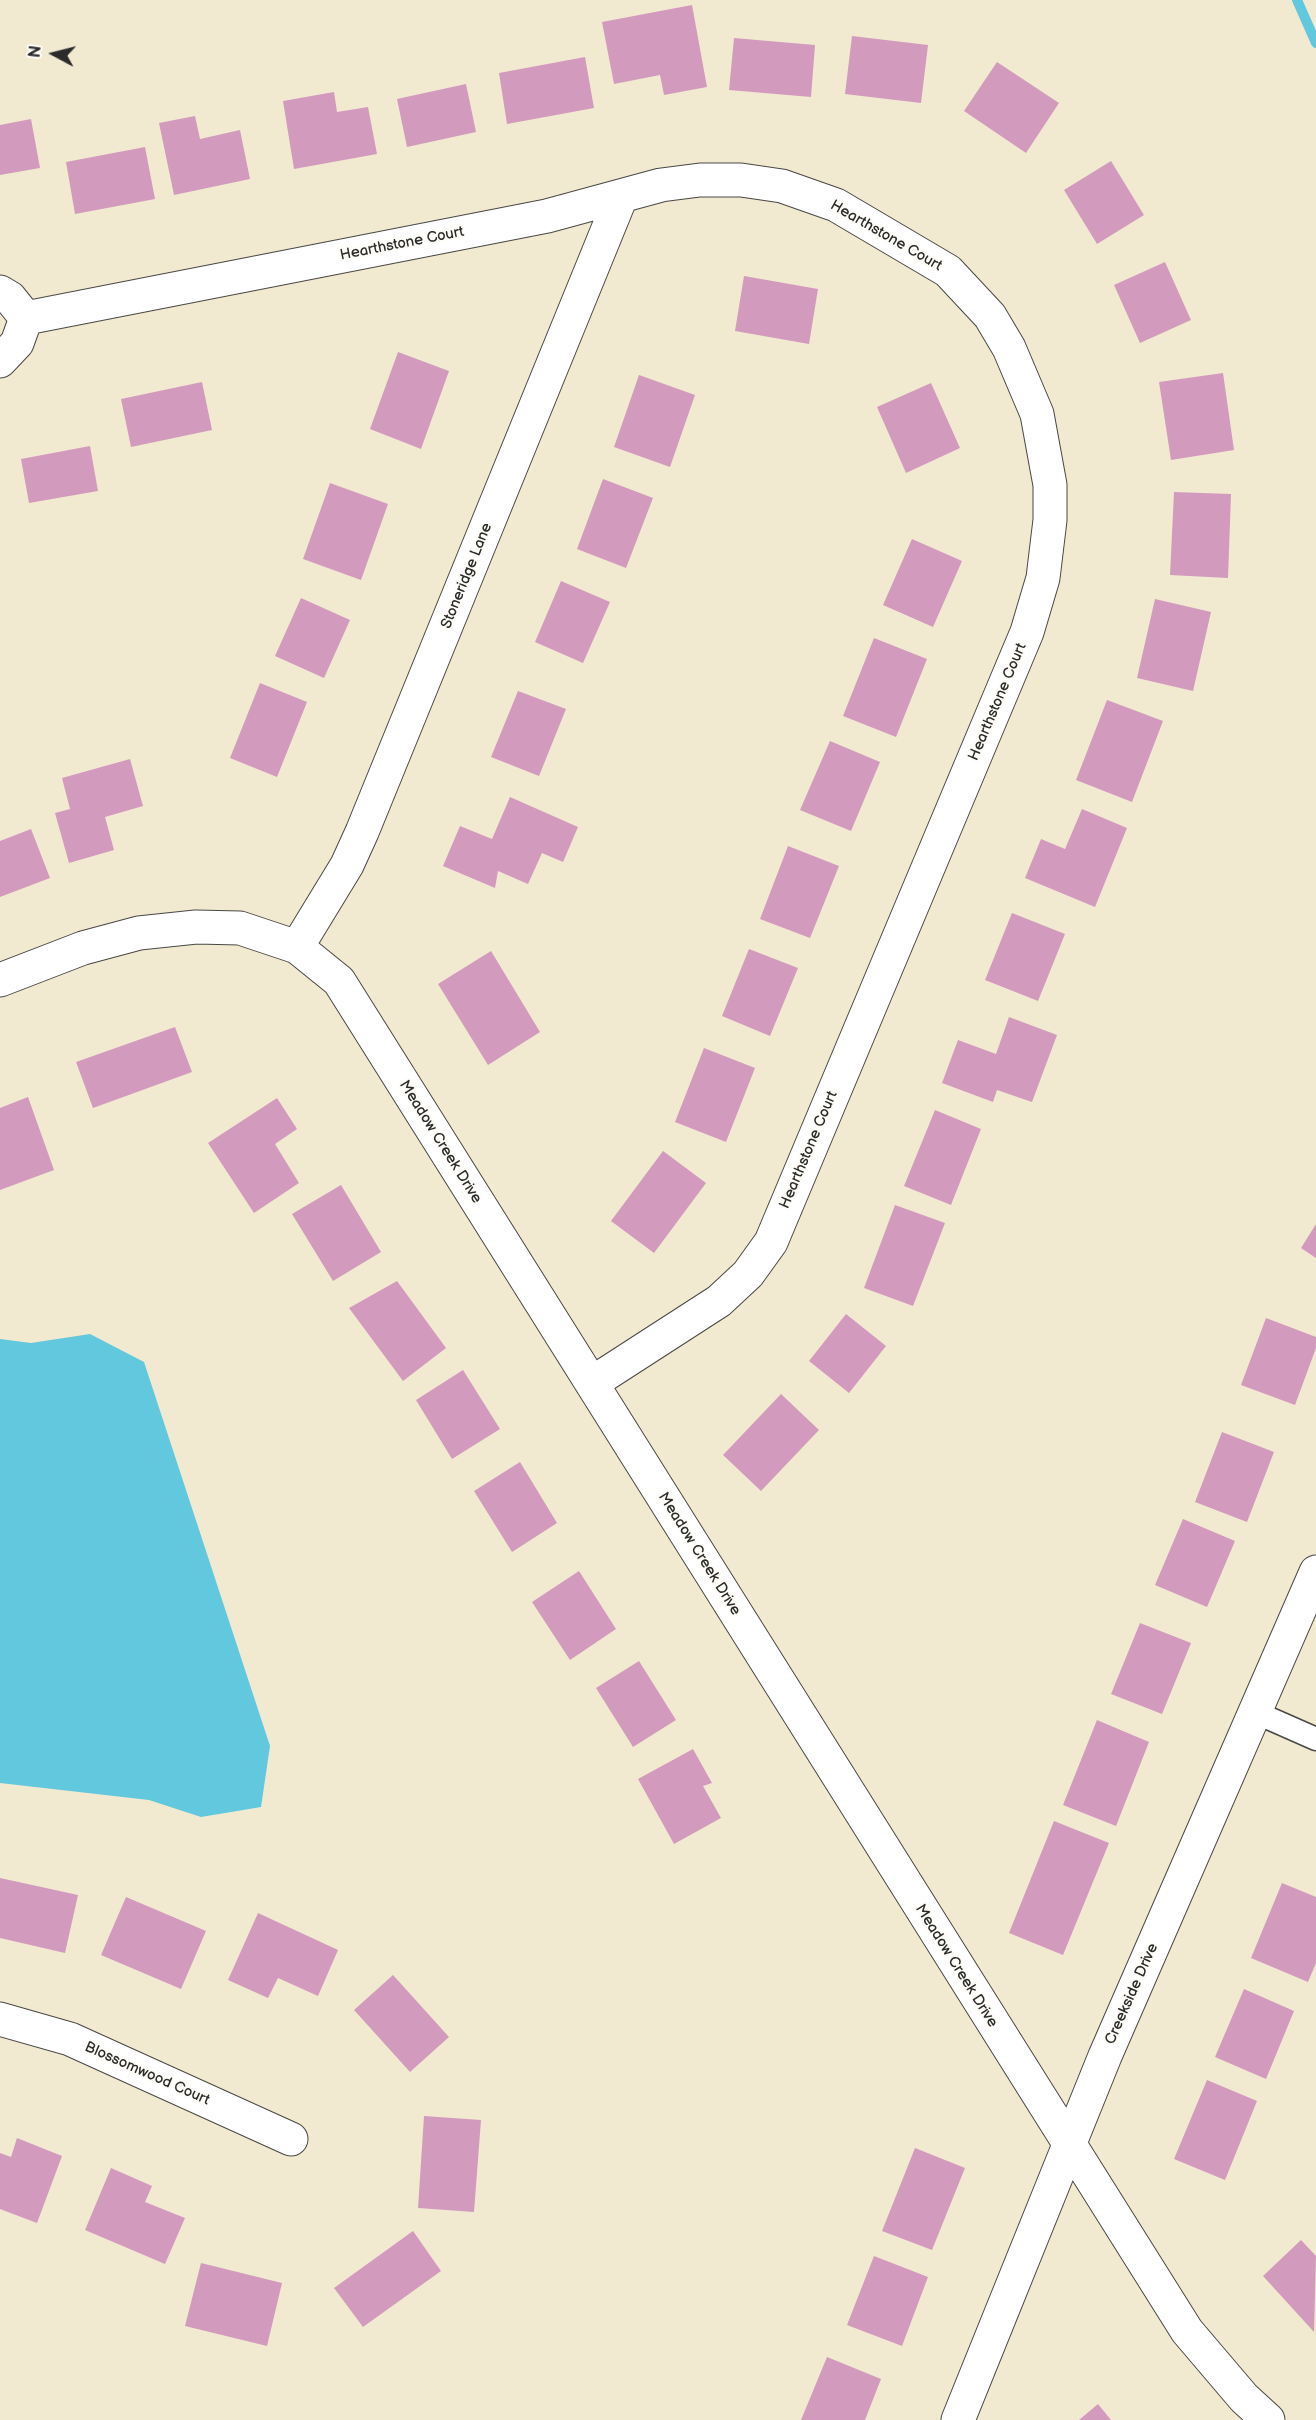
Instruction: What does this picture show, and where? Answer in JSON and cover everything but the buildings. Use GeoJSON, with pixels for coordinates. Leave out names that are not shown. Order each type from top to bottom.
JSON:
{"type":"FeatureCollection","features":[{"type":"Feature","properties":{"kind":"street","name":"Hearthstone Court"},"geometry":{"type":"LineString","coordinates":[[26,318],[547,216],[662,185],[700,180],[741,180],[782,186],[836,205],[948,271],[990,316],[1025,380],[1045,449],[1050,520],[1043,578],[1027,632],[771,1242],[748,1274],[719,1301],[592,1383]]}},
{"type":"Feature","properties":{"kind":"street","name":"Stoneridge Lane"},"geometry":{"type":"LineString","coordinates":[[297,947],[347,865],[362,832],[621,197]]}},
{"type":"Feature","properties":{"kind":"street"},"geometry":{"type":"LineString","coordinates":[[0,292],[10,298],[26,318],[17,344],[0,361]]}},
{"type":"Feature","properties":{"kind":"street","name":"Meadow Creek Drive"},"geometry":{"type":"LineString","coordinates":[[0,980],[83,948],[140,933],[196,927],[240,928],[297,947],[339,981],[1187,2331],[1244,2398],[1268,2420]]}},
{"type":"Feature","properties":{"kind":"street","name":"Creekside Drive"},"geometry":{"type":"LineString","coordinates":[[958,2420],[1070,2148],[1105,2056],[1257,1713],[1316,1572]]}},
{"type":"Feature","properties":{"kind":"street","name":"Blossomwood Court"},"geometry":{"type":"LineString","coordinates":[[0,2019],[70,2040],[291,2139]]}},
{"type":"Feature","properties":{"kind":"lane"},"geometry":{"type":"LineString","coordinates":[[1257,1713],[1316,1739]]}},
{"type":"Feature","properties":{"kind":"water"},"geometry":{"type":"Polygon","coordinates":[[[90,1334],[144,1362],[270,1746],[261,1807],[201,1817],[149,1800],[0,1783],[0,1339],[31,1343],[90,1334]]]}},
{"type":"Feature","properties":{"kind":"waterway"},"geometry":{"type":"LineString","coordinates":[[1297,0],[1316,43]]}}]}
